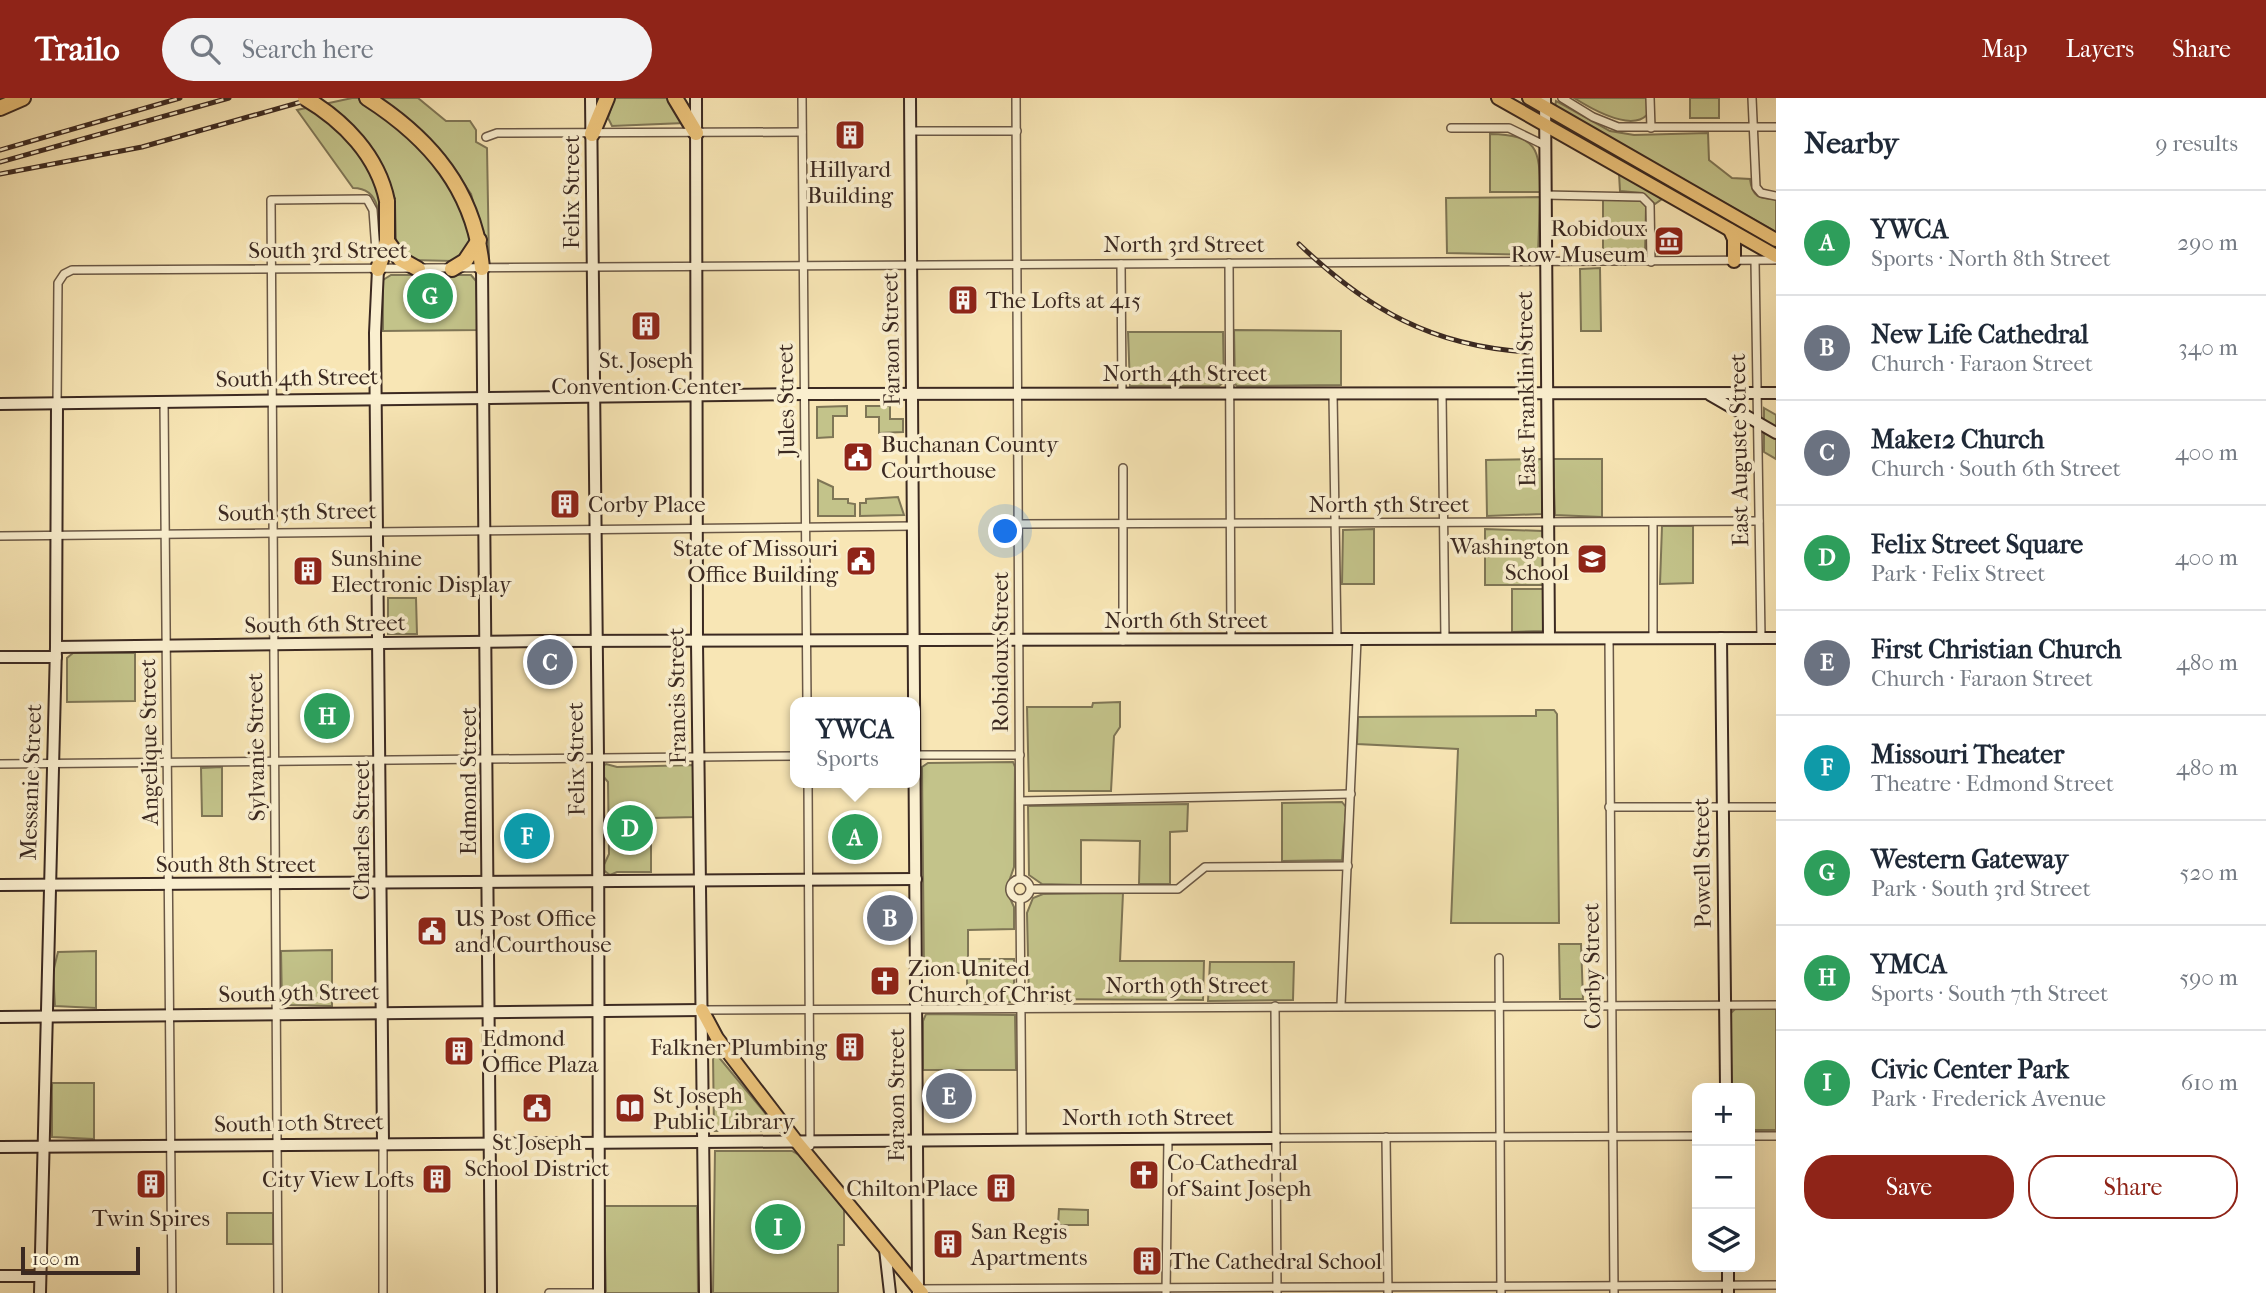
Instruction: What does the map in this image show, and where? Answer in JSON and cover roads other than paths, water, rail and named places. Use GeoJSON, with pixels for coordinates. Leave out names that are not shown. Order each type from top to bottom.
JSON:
{"type":"FeatureCollection","features":[{"type":"Feature","properties":{"kind":"highway"},"geometry":{"type":"LineString","coordinates":[[0,107],[23,98]]}},
{"type":"Feature","properties":{"kind":"highway"},"geometry":{"type":"LineString","coordinates":[[305,98],[332,117],[362,147],[383,180],[387,201],[387,241],[378,269]]}},
{"type":"Feature","properties":{"kind":"highway"},"geometry":{"type":"LineString","coordinates":[[367,98],[435,156],[469,205],[479,240],[482,268]]}},
{"type":"Feature","properties":{"kind":"highway"},"geometry":{"type":"LineString","coordinates":[[592,134],[607,98]]}},
{"type":"Feature","properties":{"kind":"highway"},"geometry":{"type":"LineString","coordinates":[[675,98],[696,133]]}},
{"type":"Feature","properties":{"kind":"highway"},"geometry":{"type":"LineString","coordinates":[[452,269],[465,261],[479,240]]}},
{"type":"Feature","properties":{"kind":"highway"},"geometry":{"type":"LineString","coordinates":[[387,241],[400,260],[418,269]]}},
{"type":"Feature","properties":{"kind":"main road","name":"Felix Street"},"geometry":{"type":"LineString","coordinates":[[591,98],[598,757],[598,1293]]}},
{"type":"Feature","properties":{"kind":"main road","name":"Francis Street"},"geometry":{"type":"LineString","coordinates":[[696,98],[697,643],[705,1293]]}},
{"type":"Feature","properties":{"kind":"main road","name":"Faraon Street"},"geometry":{"type":"LineString","coordinates":[[909,98],[914,697]]}},
{"type":"Feature","properties":{"kind":"main road"},"geometry":{"type":"LineString","coordinates":[[1498,98],[1776,258]]}},
{"type":"Feature","properties":{"kind":"main road"},"geometry":{"type":"LineString","coordinates":[[1529,98],[1545,103],[1776,240]]}},
{"type":"Feature","properties":{"kind":"main road","name":"East Franklin Street"},"geometry":{"type":"LineString","coordinates":[[1545,103],[1549,638]]}},
{"type":"Feature","properties":{"kind":"main road"},"geometry":{"type":"LineString","coordinates":[[1730,230],[1734,239],[1734,261]]}},
{"type":"Feature","properties":{"kind":"main road","name":"Edmond Street"},"geometry":{"type":"LineString","coordinates":[[482,268],[488,642],[491,1293]]}},
{"type":"Feature","properties":{"kind":"main road","name":"Charles Street"},"geometry":{"type":"LineString","coordinates":[[378,269],[376,398],[382,760],[383,1143]]}},
{"type":"Feature","properties":{"kind":"main road"},"geometry":{"type":"LineString","coordinates":[[1708,393],[1776,433]]}},
{"type":"Feature","properties":{"kind":"main road","name":"North 4th Street"},"geometry":{"type":"LineString","coordinates":[[594,396],[1776,393]]}},
{"type":"Feature","properties":{"kind":"main road","name":"South 4th Street"},"geometry":{"type":"LineString","coordinates":[[0,404],[594,396]]}},
{"type":"Feature","properties":{"kind":"main road","name":"Messanie Street"},"geometry":{"type":"LineString","coordinates":[[40,1293],[56,652],[57,404]]}},
{"type":"Feature","properties":{"kind":"main road","name":"Powell Street"},"geometry":{"type":"LineString","coordinates":[[1721,638],[1726,1083]]}},
{"type":"Feature","properties":{"kind":"main road","name":"North 6th Street"},"geometry":{"type":"LineString","coordinates":[[595,643],[1776,638]]}},
{"type":"Feature","properties":{"kind":"main road","name":"South 6th Street"},"geometry":{"type":"LineString","coordinates":[[0,657],[167,647],[595,643]]}},
{"type":"Feature","properties":{"kind":"main road","name":"Faraon Street"},"geometry":{"type":"LineString","coordinates":[[915,788],[920,1292]]}},
{"type":"Feature","properties":{"kind":"main road","name":"South 8th Street"},"geometry":{"type":"LineString","coordinates":[[0,885],[916,879]]}},
{"type":"Feature","properties":{"kind":"main road","name":"North 9th Street"},"geometry":{"type":"LineString","coordinates":[[598,1010],[702,1010]]}},
{"type":"Feature","properties":{"kind":"main road","name":"South 9th Street"},"geometry":{"type":"LineString","coordinates":[[0,1017],[598,1010]]}},
{"type":"Feature","properties":{"kind":"main road"},"geometry":{"type":"LineString","coordinates":[[702,1010],[717,1038],[803,1141],[810,1157],[920,1292]]}},
{"type":"Feature","properties":{"kind":"main road","name":"North 10th Street"},"geometry":{"type":"LineString","coordinates":[[598,1142],[1276,1138]]}},
{"type":"Feature","properties":{"kind":"main road","name":"South 10th Street"},"geometry":{"type":"LineString","coordinates":[[0,1147],[598,1142]]}},
{"type":"Feature","properties":{"kind":"main road"},"geometry":{"type":"LineString","coordinates":[[884,1247],[890,1293]]}},
{"type":"Feature","properties":{"kind":"main road"},"geometry":{"type":"LineString","coordinates":[[1728,1272],[1728,1290]]}},
{"type":"Feature","properties":{"kind":"main road"},"geometry":{"type":"LineString","coordinates":[[0,1276],[40,1276]]}},
{"type":"Feature","properties":{"kind":"street","name":"Jules Street"},"geometry":{"type":"LineString","coordinates":[[802,98],[807,697]]}},
{"type":"Feature","properties":{"kind":"street","name":"Robidoux Street"},"geometry":{"type":"LineString","coordinates":[[1016,98],[1020,878]]}},
{"type":"Feature","properties":{"kind":"street"},"geometry":{"type":"LineString","coordinates":[[1562,98],[1606,123],[1637,129],[1776,127]]}},
{"type":"Feature","properties":{"kind":"street"},"geometry":{"type":"LineString","coordinates":[[1650,98],[1651,128]]}},
{"type":"Feature","properties":{"kind":"street"},"geometry":{"type":"LineString","coordinates":[[1752,98],[1756,187],[1761,193],[1776,196]]}},
{"type":"Feature","properties":{"kind":"street"},"geometry":{"type":"LineString","coordinates":[[1451,128],[1509,128],[1544,145]]}},
{"type":"Feature","properties":{"kind":"street"},"geometry":{"type":"LineString","coordinates":[[910,131],[1017,131]]}},
{"type":"Feature","properties":{"kind":"street"},"geometry":{"type":"LineString","coordinates":[[486,138],[497,133],[802,132]]}},
{"type":"Feature","properties":{"kind":"street"},"geometry":{"type":"LineString","coordinates":[[1545,195],[1642,197],[1650,205],[1651,262]]}},
{"type":"Feature","properties":{"kind":"street","name":"Charles Street"},"geometry":{"type":"LineString","coordinates":[[271,200],[361,198],[370,201],[378,269]]}},
{"type":"Feature","properties":{"kind":"street","name":"Sylvanie Street"},"geometry":{"type":"LineString","coordinates":[[271,200],[278,1293]]}},
{"type":"Feature","properties":{"kind":"street","name":"North 3rd Street"},"geometry":{"type":"LineString","coordinates":[[593,266],[1651,262],[1755,261],[1776,258]]}},
{"type":"Feature","properties":{"kind":"street","name":"East Auguste Street"},"geometry":{"type":"LineString","coordinates":[[1755,261],[1761,638]]}},
{"type":"Feature","properties":{"kind":"street"},"geometry":{"type":"LineString","coordinates":[[1229,263],[1231,640]]}},
{"type":"Feature","properties":{"kind":"street"},"geometry":{"type":"LineString","coordinates":[[1121,264],[1122,394]]}},
{"type":"Feature","properties":{"kind":"street","name":"South 3rd Street"},"geometry":{"type":"LineString","coordinates":[[64,274],[81,270],[593,266]]}},
{"type":"Feature","properties":{"kind":"street","name":"Messanie Street"},"geometry":{"type":"LineString","coordinates":[[57,404],[58,291],[64,274]]}},
{"type":"Feature","properties":{"kind":"street"},"geometry":{"type":"LineString","coordinates":[[1334,394],[1337,640]]}},
{"type":"Feature","properties":{"kind":"street"},"geometry":{"type":"LineString","coordinates":[[1441,394],[1445,639]]}},
{"type":"Feature","properties":{"kind":"street","name":"Angelique Street"},"geometry":{"type":"LineString","coordinates":[[164,401],[172,1293]]}},
{"type":"Feature","properties":{"kind":"street"},"geometry":{"type":"LineString","coordinates":[[1123,468],[1123,641]]}},
{"type":"Feature","properties":{"kind":"street","name":"North 5th Street"},"geometry":{"type":"LineString","coordinates":[[1019,524],[1759,521]]}},
{"type":"Feature","properties":{"kind":"street"},"geometry":{"type":"LineString","coordinates":[[1653,522],[1653,637]]}},
{"type":"Feature","properties":{"kind":"street"},"geometry":{"type":"LineString","coordinates":[[594,528],[913,526]]}},
{"type":"Feature","properties":{"kind":"street","name":"South 5th Street"},"geometry":{"type":"LineString","coordinates":[[0,536],[594,528]]}},
{"type":"Feature","properties":{"kind":"street","name":"Corby Street"},"geometry":{"type":"LineString","coordinates":[[1609,638],[1614,1290]]}},
{"type":"Feature","properties":{"kind":"street"},"geometry":{"type":"LineString","coordinates":[[1341,1006],[1357,639]]}},
{"type":"Feature","properties":{"kind":"street"},"geometry":{"type":"LineString","coordinates":[[920,755],[1020,755]]}},
{"type":"Feature","properties":{"kind":"street"},"geometry":{"type":"LineString","coordinates":[[0,764],[790,756]]}},
{"type":"Feature","properties":{"kind":"street"},"geometry":{"type":"LineString","coordinates":[[803,1141],[808,1009],[808,788]]}},
{"type":"Feature","properties":{"kind":"street"},"geometry":{"type":"LineString","coordinates":[[1020,801],[1351,794]]}},
{"type":"Feature","properties":{"kind":"street"},"geometry":{"type":"LineString","coordinates":[[1609,807],[1776,807]]}},
{"type":"Feature","properties":{"kind":"street"},"geometry":{"type":"LineString","coordinates":[[1031,889],[1178,889],[1205,867],[1348,866]]}},
{"type":"Feature","properties":{"kind":"street"},"geometry":{"type":"LineString","coordinates":[[1020,878],[1028,881],[1031,889],[1029,895],[1020,899],[1012,895],[1011,887],[1015,880],[1020,878]]}},
{"type":"Feature","properties":{"kind":"street"},"geometry":{"type":"LineString","coordinates":[[1020,899],[1022,1139]]}},
{"type":"Feature","properties":{"kind":"street"},"geometry":{"type":"LineString","coordinates":[[1499,958],[1501,1290]]}},
{"type":"Feature","properties":{"kind":"street","name":"North 9th Street"},"geometry":{"type":"LineString","coordinates":[[702,1010],[1021,1006],[1776,1005]]}},
{"type":"Feature","properties":{"kind":"street"},"geometry":{"type":"LineString","coordinates":[[1275,1006],[1277,1291]]}},
{"type":"Feature","properties":{"kind":"street","name":"North 10th Street"},"geometry":{"type":"LineString","coordinates":[[1276,1138],[1692,1136]]}},
{"type":"Feature","properties":{"kind":"street"},"geometry":{"type":"LineString","coordinates":[[1755,1136],[1776,1136]]}},
{"type":"Feature","properties":{"kind":"street"},"geometry":{"type":"LineString","coordinates":[[1166,1290],[1168,1138]]}},
{"type":"Feature","properties":{"kind":"street"},"geometry":{"type":"LineString","coordinates":[[1386,1138],[1388,1290]]}},
{"type":"Feature","properties":{"kind":"street","name":"Charles Street"},"geometry":{"type":"LineString","coordinates":[[383,1143],[383,1293]]}},
{"type":"Feature","properties":{"kind":"street"},"geometry":{"type":"LineString","coordinates":[[920,1292],[1728,1290],[1776,1285]]}},
{"type":"Feature","properties":{"kind":"street"},"geometry":{"type":"LineString","coordinates":[[549,1293],[598,1293]]}},
{"type":"Feature","properties":{"kind":"railway"},"geometry":{"type":"LineString","coordinates":[[0,150],[180,98]]}},
{"type":"Feature","properties":{"kind":"railway"},"geometry":{"type":"LineString","coordinates":[[0,162],[229,98]]}},
{"type":"Feature","properties":{"kind":"railway"},"geometry":{"type":"LineString","coordinates":[[0,174],[142,147],[315,98]]}},
{"type":"Feature","properties":{"kind":"railway"},"geometry":{"type":"LineString","coordinates":[[1299,244],[1350,288],[1403,320],[1461,342],[1528,352]]}},
{"type":"Feature","properties":{"kind":"place","name":"Hillyard Building"},"geometry":{"type":"Point","coordinates":[850,135]}},
{"type":"Feature","properties":{"kind":"place","name":"Robidoux Row Museum"},"geometry":{"type":"Point","coordinates":[1669,241]}},
{"type":"Feature","properties":{"kind":"place","name":"Western Gateway"},"geometry":{"type":"Point","coordinates":[430,296]}},
{"type":"Feature","properties":{"kind":"place","name":"The Lofts at 415"},"geometry":{"type":"Point","coordinates":[963,300]}},
{"type":"Feature","properties":{"kind":"place","name":"St. Joseph Convention Center"},"geometry":{"type":"Point","coordinates":[646,326]}},
{"type":"Feature","properties":{"kind":"place","name":"Buchanan County Courthouse"},"geometry":{"type":"Point","coordinates":[858,457]}},
{"type":"Feature","properties":{"kind":"place","name":"Corby Place"},"geometry":{"type":"Point","coordinates":[565,504]}},
{"type":"Feature","properties":{"kind":"place","name":"Washington School"},"geometry":{"type":"Point","coordinates":[1592,559]}},
{"type":"Feature","properties":{"kind":"place","name":"State of Missouri Office Building"},"geometry":{"type":"Point","coordinates":[861,561]}},
{"type":"Feature","properties":{"kind":"place","name":"Sunshine Electronic Display"},"geometry":{"type":"Point","coordinates":[308,571]}},
{"type":"Feature","properties":{"kind":"place","name":"Make12 Church"},"geometry":{"type":"Point","coordinates":[550,662]}},
{"type":"Feature","properties":{"kind":"place","name":"YMCA"},"geometry":{"type":"Point","coordinates":[327,716]}},
{"type":"Feature","properties":{"kind":"place","name":"Felix Street Square"},"geometry":{"type":"Point","coordinates":[630,828]}},
{"type":"Feature","properties":{"kind":"place","name":"Missouri Theater"},"geometry":{"type":"Point","coordinates":[527,836]}},
{"type":"Feature","properties":{"kind":"place","name":"YWCA"},"geometry":{"type":"Point","coordinates":[855,837]}},
{"type":"Feature","properties":{"kind":"place","name":"New Life Cathedral"},"geometry":{"type":"Point","coordinates":[890,918]}},
{"type":"Feature","properties":{"kind":"place","name":"US Post Office and Courthouse"},"geometry":{"type":"Point","coordinates":[432,931]}},
{"type":"Feature","properties":{"kind":"place","name":"Zion United Church of Christ"},"geometry":{"type":"Point","coordinates":[885,981]}},
{"type":"Feature","properties":{"kind":"place","name":"Falkner Plumbing"},"geometry":{"type":"Point","coordinates":[850,1047]}},
{"type":"Feature","properties":{"kind":"place","name":"Edmond Office Plaza"},"geometry":{"type":"Point","coordinates":[459,1051]}},
{"type":"Feature","properties":{"kind":"place","name":"First Christian Church"},"geometry":{"type":"Point","coordinates":[949,1096]}},
{"type":"Feature","properties":{"kind":"place","name":"St Joseph School District"},"geometry":{"type":"Point","coordinates":[537,1108]}},
{"type":"Feature","properties":{"kind":"place","name":"St Joseph Public Library"},"geometry":{"type":"Point","coordinates":[630,1108]}},
{"type":"Feature","properties":{"kind":"place","name":"Co-Cathedral of Saint Joseph"},"geometry":{"type":"Point","coordinates":[1144,1175]}},
{"type":"Feature","properties":{"kind":"place","name":"City View Lofts"},"geometry":{"type":"Point","coordinates":[437,1179]}},
{"type":"Feature","properties":{"kind":"place","name":"Twin Spires"},"geometry":{"type":"Point","coordinates":[151,1184]}},
{"type":"Feature","properties":{"kind":"place","name":"Chilton Place"},"geometry":{"type":"Point","coordinates":[1001,1188]}},
{"type":"Feature","properties":{"kind":"place","name":"Civic Center Park"},"geometry":{"type":"Point","coordinates":[778,1227]}},
{"type":"Feature","properties":{"kind":"place","name":"San Regis Apartments"},"geometry":{"type":"Point","coordinates":[948,1244]}},
{"type":"Feature","properties":{"kind":"place","name":"The Cathedral School"},"geometry":{"type":"Point","coordinates":[1147,1261]}}]}
